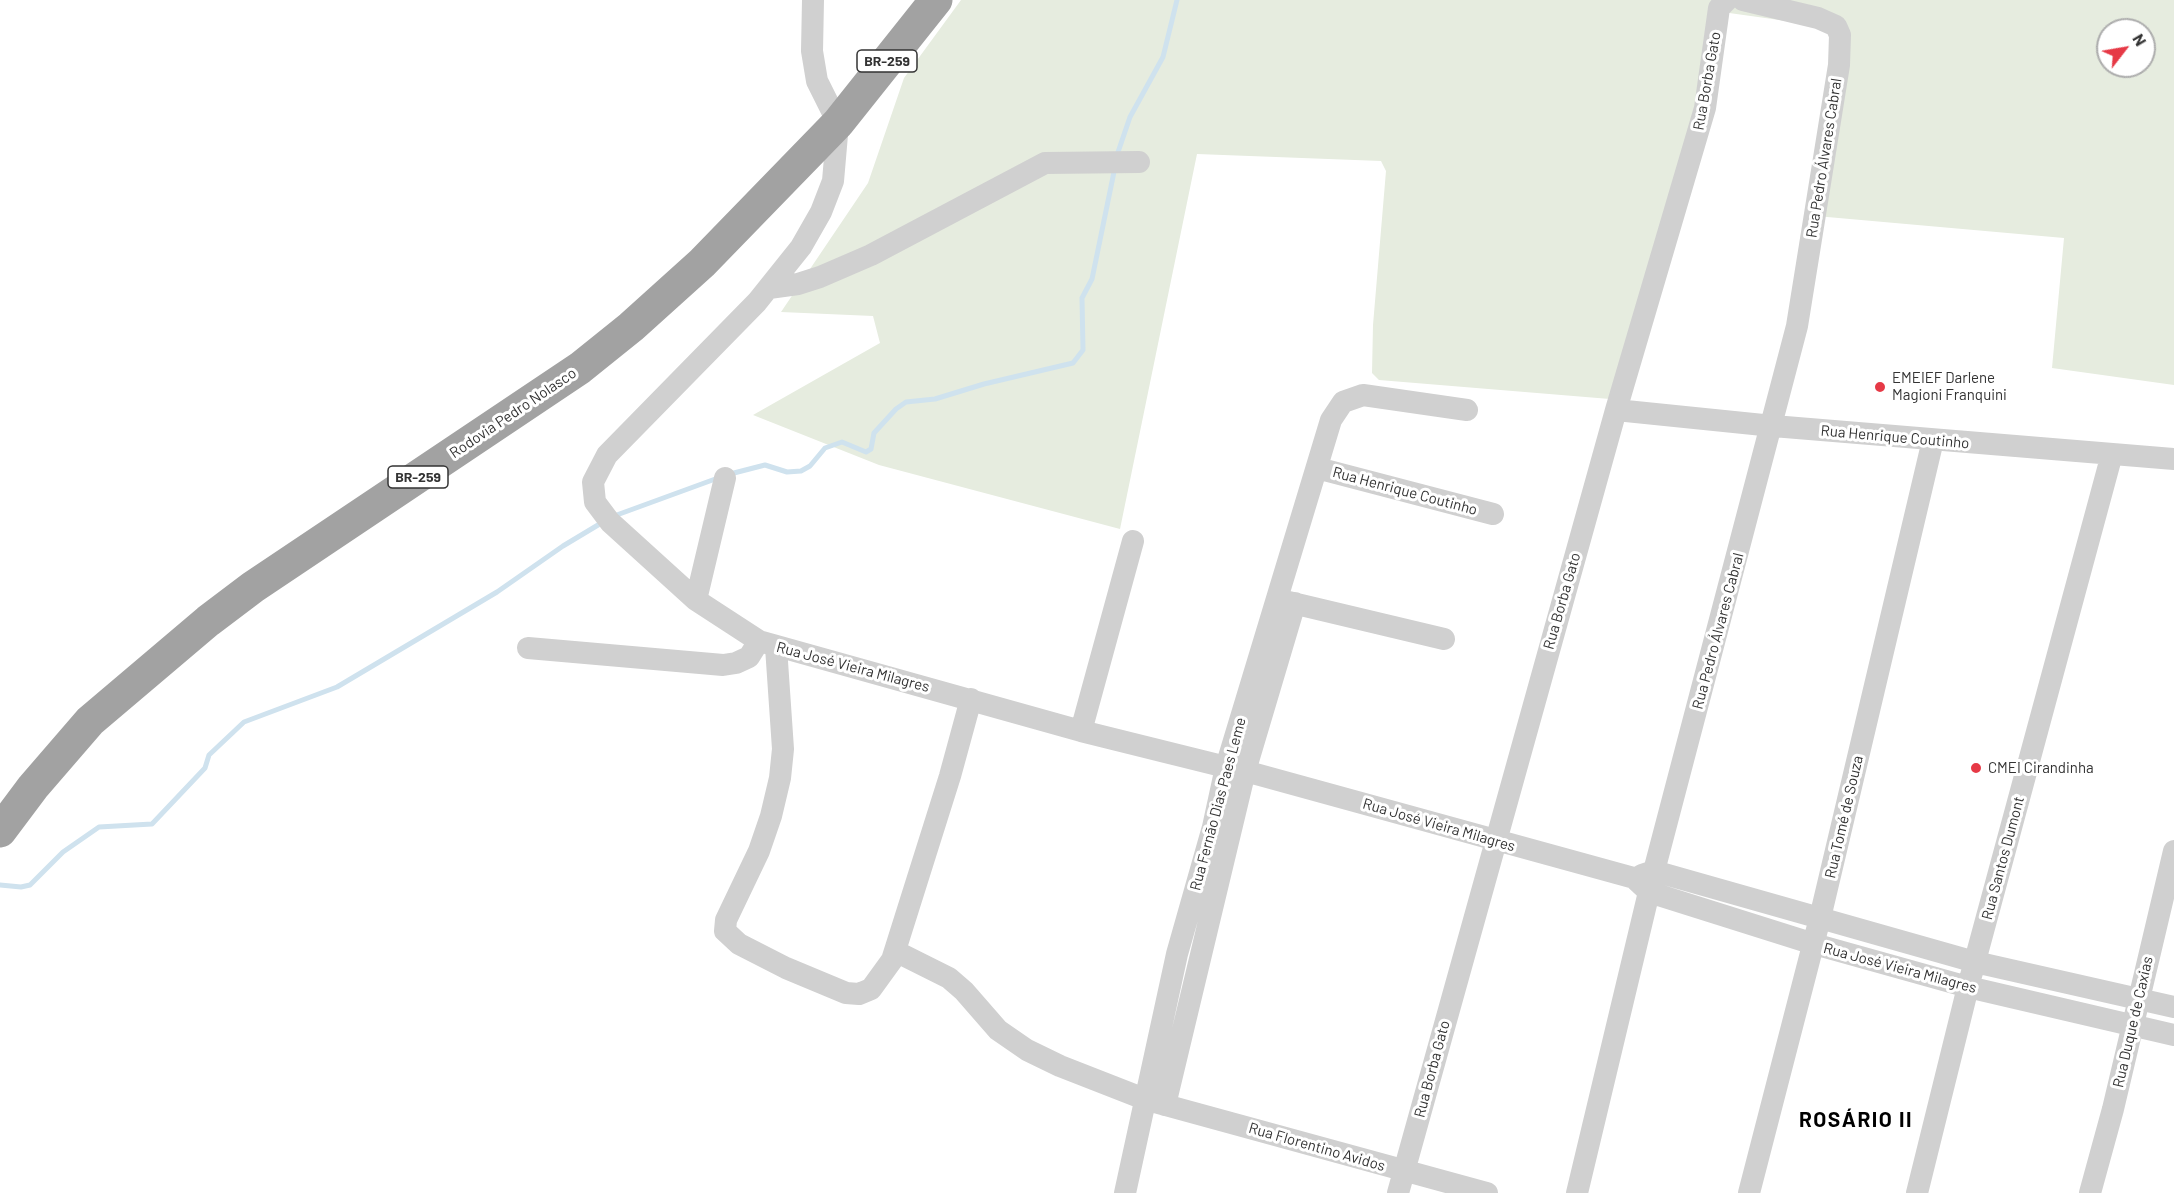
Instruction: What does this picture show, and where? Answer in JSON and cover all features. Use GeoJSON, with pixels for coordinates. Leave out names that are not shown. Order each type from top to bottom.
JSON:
{"type":"FeatureCollection","features":[{"type":"Feature","properties":{"kind":"highway","name":"Rodovia Pedro Nolasco"},"geometry":{"type":"LineString","coordinates":[[0,831],[33,787],[90,721],[154,664],[253,587],[580,368],[631,327],[702,263],[838,123],[936,0]]}},
{"type":"Feature","properties":{"kind":"street"},"geometry":{"type":"LineString","coordinates":[[813,0],[812,51],[817,81],[838,123]]}},
{"type":"Feature","properties":{"kind":"street","name":"Rua Pedro Álvares Cabral"},"geometry":{"type":"LineString","coordinates":[[1577,1193],[1646,880],[1773,426],[1797,326],[1839,65],[1840,35],[1836,26],[1818,18],[1743,0]]}},
{"type":"Feature","properties":{"kind":"street","name":"Rua Borba Gato"},"geometry":{"type":"LineString","coordinates":[[1401,1182],[1616,410],[1706,108],[1723,4]]}},
{"type":"Feature","properties":{"kind":"street","name":"Rua José Vieira Milagres"},"geometry":{"type":"LineString","coordinates":[[838,123],[833,181],[821,212],[801,247],[769,288],[607,454],[593,482],[593,494],[599,509],[696,600],[768,644],[1081,731],[1235,769],[1646,880],[1814,944],[1968,987],[2174,1035]]}},
{"type":"Feature","properties":{"kind":"street"},"geometry":{"type":"LineString","coordinates":[[769,288],[798,284],[820,277],[871,255],[1045,163],[1139,162]]}},
{"type":"Feature","properties":{"kind":"street","name":"Rua Fernão Dias Paes Leme"},"geometry":{"type":"LineString","coordinates":[[1125,1193],[1156,1103],[1177,954],[1213,827],[1235,769],[1287,601],[1317,468],[1331,420],[1344,402],[1364,395],[1467,410]]}},
{"type":"Feature","properties":{"kind":"street","name":"Rua Henrique Coutinho"},"geometry":{"type":"LineString","coordinates":[[1616,410],[1773,426],[2174,459]]}},
{"type":"Feature","properties":{"kind":"street","name":"Rua Tomé de Souza"},"geometry":{"type":"LineString","coordinates":[[1749,1193],[1814,944],[1933,440]]}},
{"type":"Feature","properties":{"kind":"street","name":"Rua Santos Dumont"},"geometry":{"type":"LineString","coordinates":[[1917,1193],[1968,987],[2112,454]]}},
{"type":"Feature","properties":{"kind":"street","name":"Rua Henrique Coutinho"},"geometry":{"type":"LineString","coordinates":[[1317,468],[1493,514]]}},
{"type":"Feature","properties":{"kind":"street"},"geometry":{"type":"LineString","coordinates":[[696,600],[725,478]]}},
{"type":"Feature","properties":{"kind":"street"},"geometry":{"type":"LineString","coordinates":[[1081,731],[1133,541]]}},
{"type":"Feature","properties":{"kind":"street"},"geometry":{"type":"LineString","coordinates":[[1287,601],[1444,639]]}},
{"type":"Feature","properties":{"kind":"street"},"geometry":{"type":"LineString","coordinates":[[528,648],[723,665],[736,663],[768,644],[783,749],[780,778],[759,851],[726,920],[726,934],[740,945],[786,968],[846,993],[859,994],[871,989],[884,974],[895,951],[950,776],[971,699]]}},
{"type":"Feature","properties":{"kind":"street","name":"Rua Duque de Caxias"},"geometry":{"type":"LineString","coordinates":[[2090,1193],[2174,851]]}},
{"type":"Feature","properties":{"kind":"street"},"geometry":{"type":"LineString","coordinates":[[1646,880],[1820,918],[1975,962],[2174,1008]]}},
{"type":"Feature","properties":{"kind":"street","name":"Rua Florentino Avidos"},"geometry":{"type":"LineString","coordinates":[[895,951],[949,978],[964,991],[998,1030],[1027,1050],[1156,1103],[1401,1182],[1487,1193]]}},
{"type":"Feature","properties":{"kind":"shaded area"},"geometry":{"type":"Polygon","coordinates":[[[961,0],[2174,0],[2174,385],[2052,368],[2064,238],[1816,216],[1837,28],[1722,12],[1622,400],[1379,380],[1372,373],[1373,325],[1386,171],[1381,161],[1197,154],[1120,529],[879,465],[753,415],[880,343],[873,316],[781,312],[868,183],[904,78],[961,0]]]}},
{"type":"Feature","properties":{"kind":"waterway"},"geometry":{"type":"LineString","coordinates":[[1116,158],[1130,117],[1163,57],[1177,0]]}},
{"type":"Feature","properties":{"kind":"waterway"},"geometry":{"type":"LineString","coordinates":[[730,474],[765,465],[787,472],[801,471],[810,466],[825,448],[842,442],[866,452],[871,449],[874,433],[896,409],[906,402],[935,399],[984,384],[1073,363],[1083,350],[1082,298],[1092,279],[1115,167]]}},
{"type":"Feature","properties":{"kind":"waterway"},"geometry":{"type":"LineString","coordinates":[[614,516],[718,478]]}},
{"type":"Feature","properties":{"kind":"waterway"},"geometry":{"type":"LineString","coordinates":[[0,885],[21,887],[30,885],[63,852],[99,827],[152,824],[205,768],[209,755],[244,722],[337,687],[497,592],[563,546],[603,522]]}},
{"type":"Feature","properties":{"kind":"place","name":"EMEIEF Darlene Magioni Franquini"},"geometry":{"type":"Point","coordinates":[1880,387]}},
{"type":"Feature","properties":{"kind":"place","name":"CMEI Cirandinha"},"geometry":{"type":"Point","coordinates":[1976,768]}},
{"type":"Feature","properties":{"kind":"district","name":"ROSÁRIO II"},"geometry":{"type":"Point","coordinates":[1856,1120]}}]}
